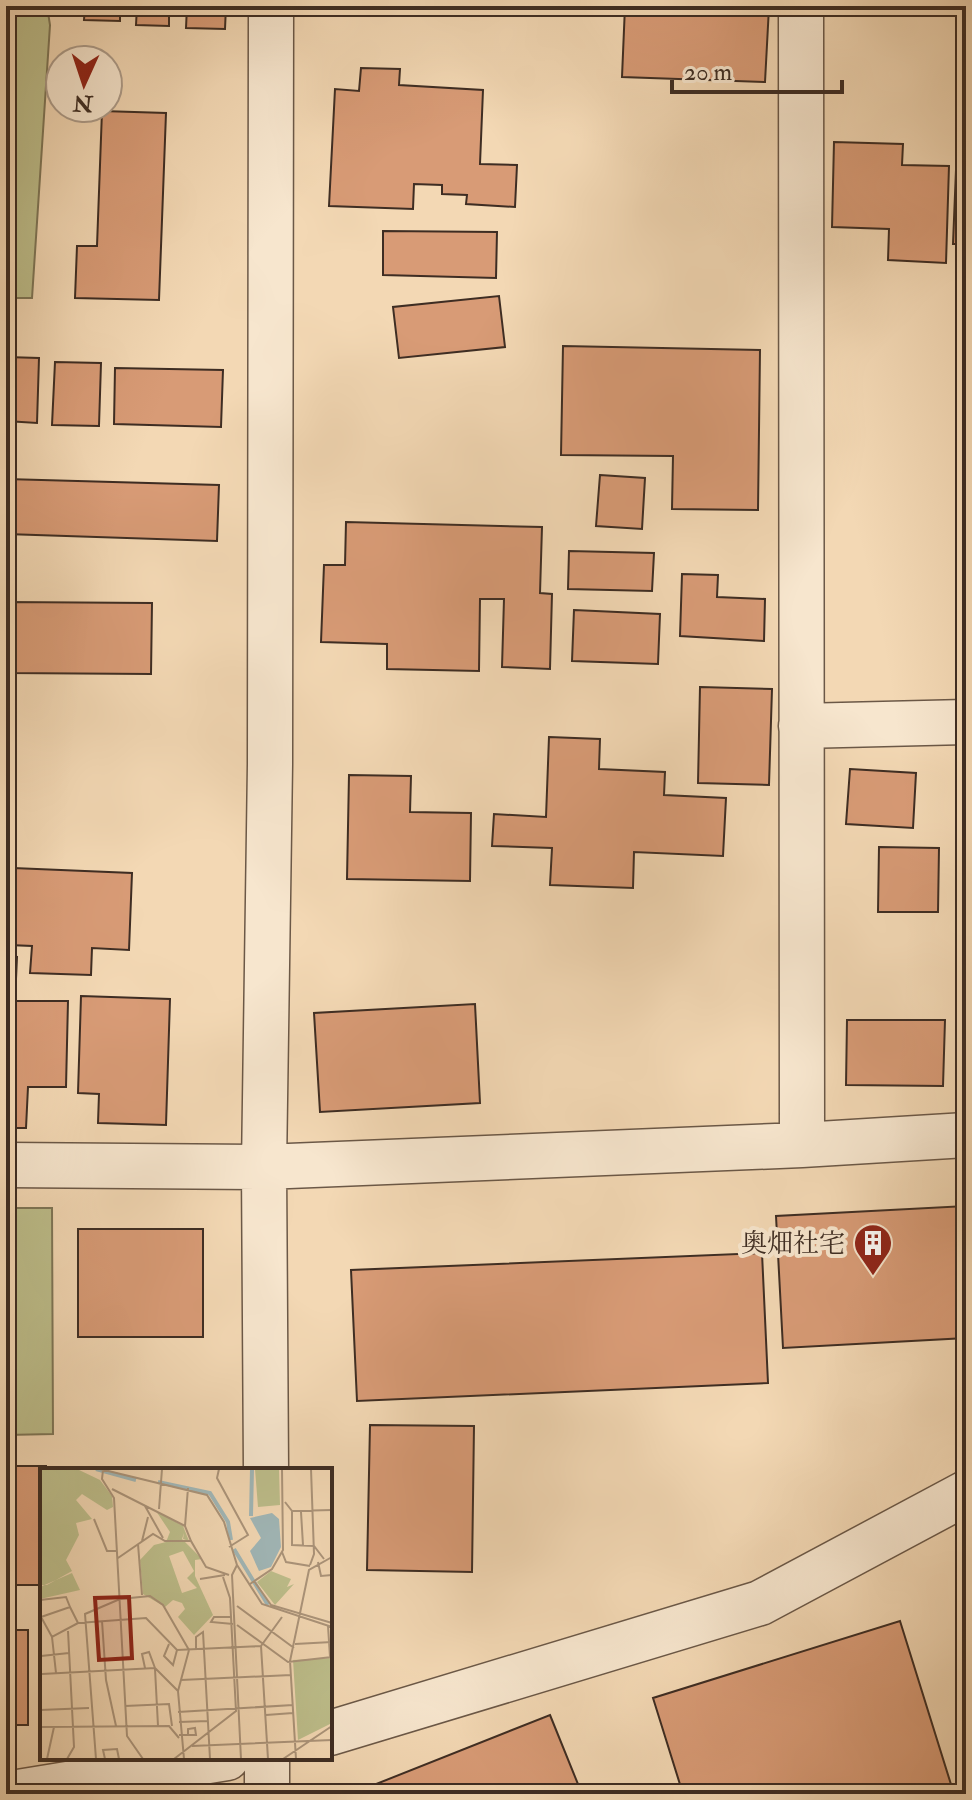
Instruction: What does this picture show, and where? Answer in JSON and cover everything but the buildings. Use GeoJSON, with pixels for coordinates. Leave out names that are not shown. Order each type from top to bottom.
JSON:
{"type":"FeatureCollection","features":[{"type":"Feature","properties":{"kind":"street"},"geometry":{"type":"LineString","coordinates":[[266,1468],[264,1167],[270,764],[271,6]]}},
{"type":"Feature","properties":{"kind":"street"},"geometry":{"type":"LineString","coordinates":[[801,6],[802,1145]]}},
{"type":"Feature","properties":{"kind":"street"},"geometry":{"type":"LineString","coordinates":[[801,726],[966,722]]}},
{"type":"Feature","properties":{"kind":"street"},"geometry":{"type":"LineString","coordinates":[[6,1165],[264,1167],[802,1145],[966,1135]]}},
{"type":"Feature","properties":{"kind":"street"},"geometry":{"type":"LineString","coordinates":[[332,1732],[760,1603],[966,1493]]}},
{"type":"Feature","properties":{"kind":"street"},"geometry":{"type":"LineString","coordinates":[[6,1794],[215,1760]]}},
{"type":"Feature","properties":{"kind":"street"},"geometry":{"type":"LineString","coordinates":[[267,1760],[267,1794]]}},
{"type":"Feature","properties":{"kind":"green space"},"geometry":{"type":"Polygon","coordinates":[[[6,6],[47,6],[50,25],[49,44],[44,44],[44,116],[32,298],[6,298],[6,6]]]}},
{"type":"Feature","properties":{"kind":"green space"},"geometry":{"type":"Polygon","coordinates":[[[6,1208],[52,1208],[53,1434],[6,1435],[6,1208]]]}},
{"type":"Feature","properties":{"kind":"place","name":"奥畑社宅"},"geometry":{"type":"Point","coordinates":[873,1277]}}]}
